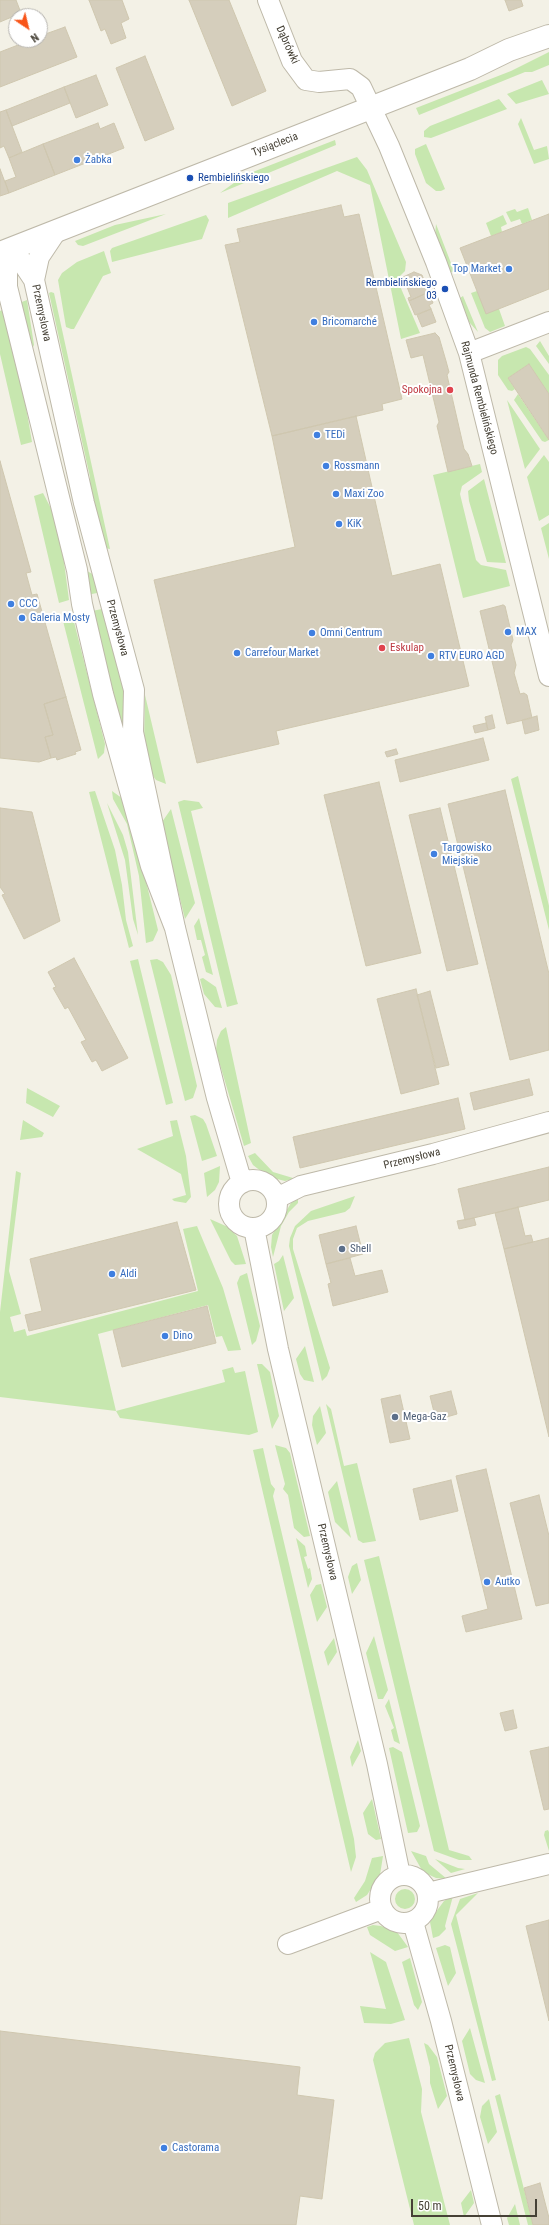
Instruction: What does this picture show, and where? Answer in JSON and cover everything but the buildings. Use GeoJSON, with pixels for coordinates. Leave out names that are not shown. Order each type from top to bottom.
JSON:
{"type":"FeatureCollection","features":[{"type":"Feature","properties":{"kind":"street","name":"Dąbrówki"},"geometry":{"type":"LineString","coordinates":[[268,0],[292,60],[306,80],[319,82],[350,79],[361,86],[372,107]]}},
{"type":"Feature","properties":{"kind":"street","name":"Tysiąclecia"},"geometry":{"type":"LineString","coordinates":[[4,251],[484,63],[509,50],[549,36]]}},
{"type":"Feature","properties":{"kind":"street","name":"Rajmunda Rembielińskiego"},"geometry":{"type":"LineString","coordinates":[[372,107],[436,262],[469,352],[549,676]]}},
{"type":"Feature","properties":{"kind":"street"},"geometry":{"type":"LineString","coordinates":[[34,280],[39,257],[57,230]]}},
{"type":"Feature","properties":{"kind":"street","name":"Przemysłowa"},"geometry":{"type":"LineString","coordinates":[[4,251],[20,259],[34,280],[84,503],[134,690],[133,732],[175,928],[217,1098],[242,1182]]}},
{"type":"Feature","properties":{"kind":"street","name":"Przemysłowa"},"geometry":{"type":"LineString","coordinates":[[4,251],[6,282],[13,314],[77,570],[82,604],[103,694],[151,866],[175,928]]}},
{"type":"Feature","properties":{"kind":"street"},"geometry":{"type":"LineString","coordinates":[[0,294],[13,314]]}},
{"type":"Feature","properties":{"kind":"street"},"geometry":{"type":"LineString","coordinates":[[469,352],[549,322]]}},
{"type":"Feature","properties":{"kind":"street","name":"Przemysłowa"},"geometry":{"type":"LineString","coordinates":[[277,1198],[300,1186],[433,1154],[549,1122]]}},
{"type":"Feature","properties":{"kind":"street"},"geometry":{"type":"LineString","coordinates":[[252,1180],[263,1182],[272,1188],[277,1198],[277,1208],[273,1218],[265,1225],[254,1228],[244,1226],[235,1220],[230,1210],[230,1200],[234,1190],[242,1182],[252,1180]]}},
{"type":"Feature","properties":{"kind":"street","name":"Przemysłowa"},"geometry":{"type":"LineString","coordinates":[[254,1228],[278,1349],[377,1764],[400,1875]]}},
{"type":"Feature","properties":{"kind":"street"},"geometry":{"type":"LineString","coordinates":[[428,1893],[549,1864]]}},
{"type":"Feature","properties":{"kind":"street"},"geometry":{"type":"LineString","coordinates":[[400,1875],[409,1875],[418,1878],[428,1893],[426,1910],[413,1922],[395,1922],[387,1916],[382,1909],[380,1900],[383,1888],[392,1878],[400,1875]]}},
{"type":"Feature","properties":{"kind":"street"},"geometry":{"type":"LineString","coordinates":[[288,1944],[382,1909]]}},
{"type":"Feature","properties":{"kind":"street","name":"Przemysłowa"},"geometry":{"type":"LineString","coordinates":[[413,1922],[441,2021],[492,2225]]}},
{"type":"Feature","properties":{"kind":"green space"},"geometry":{"type":"Polygon","coordinates":[[[549,52],[549,65],[532,72],[525,72],[419,115],[416,108],[511,71],[549,52]]]}},
{"type":"Feature","properties":{"kind":"green space"},"geometry":{"type":"Polygon","coordinates":[[[542,80],[549,94],[516,104],[507,94],[542,80]]]}},
{"type":"Feature","properties":{"kind":"green space"},"geometry":{"type":"Polygon","coordinates":[[[499,99],[507,109],[431,138],[424,137],[424,131],[430,126],[499,99]]]}},
{"type":"Feature","properties":{"kind":"green space"},"geometry":{"type":"Polygon","coordinates":[[[521,118],[534,150],[547,146],[549,159],[534,164],[518,124],[521,118]]]}},
{"type":"Feature","properties":{"kind":"green space"},"geometry":{"type":"Polygon","coordinates":[[[335,140],[336,145],[220,193],[245,175],[335,140]]]}},
{"type":"Feature","properties":{"kind":"green space"},"geometry":{"type":"Polygon","coordinates":[[[426,144],[445,189],[441,191],[436,191],[426,183],[415,154],[415,149],[426,144]]]}},
{"type":"Feature","properties":{"kind":"green space"},"geometry":{"type":"Polygon","coordinates":[[[357,157],[367,170],[406,262],[405,271],[397,279],[420,333],[401,339],[370,185],[337,171],[228,218],[228,203],[357,157]]]}},
{"type":"Feature","properties":{"kind":"green space"},"geometry":{"type":"Polygon","coordinates":[[[528,208],[532,220],[522,224],[520,219],[511,222],[506,212],[515,209],[517,212],[528,208]]]}},
{"type":"Feature","properties":{"kind":"green space"},"geometry":{"type":"Polygon","coordinates":[[[166,214],[83,246],[78,245],[75,241],[115,225],[166,214]]]}},
{"type":"Feature","properties":{"kind":"green space"},"geometry":{"type":"Polygon","coordinates":[[[206,215],[209,220],[202,239],[112,262],[110,251],[112,248],[206,215]]]}},
{"type":"Feature","properties":{"kind":"green space"},"geometry":{"type":"Polygon","coordinates":[[[503,215],[507,224],[501,227],[502,232],[491,236],[486,223],[503,215]]]}},
{"type":"Feature","properties":{"kind":"green space"},"geometry":{"type":"Polygon","coordinates":[[[436,224],[454,271],[450,273],[435,236],[436,224]]]}},
{"type":"Feature","properties":{"kind":"green space"},"geometry":{"type":"Polygon","coordinates":[[[104,251],[111,273],[103,276],[74,329],[66,327],[58,280],[62,273],[77,262],[104,251]]]}},
{"type":"Feature","properties":{"kind":"green space"},"geometry":{"type":"Polygon","coordinates":[[[477,291],[499,309],[505,326],[490,332],[485,328],[471,293],[477,291]]]}},
{"type":"Feature","properties":{"kind":"green space"},"geometry":{"type":"Polygon","coordinates":[[[49,293],[54,293],[110,549],[105,548],[91,511],[90,477],[49,293]]]}},
{"type":"Feature","properties":{"kind":"green space"},"geometry":{"type":"Polygon","coordinates":[[[463,296],[478,332],[469,322],[460,298],[463,296]]]}},
{"type":"Feature","properties":{"kind":"green space"},"geometry":{"type":"Polygon","coordinates":[[[27,300],[34,345],[33,347],[19,303],[27,300]]]}},
{"type":"Feature","properties":{"kind":"green space"},"geometry":{"type":"Polygon","coordinates":[[[2,310],[21,378],[32,442],[21,445],[0,354],[0,311],[2,310]]]}},
{"type":"Feature","properties":{"kind":"green space"},"geometry":{"type":"Polygon","coordinates":[[[540,341],[549,356],[549,364],[536,346],[540,341]]]}},
{"type":"Feature","properties":{"kind":"green space"},"geometry":{"type":"Polygon","coordinates":[[[526,347],[530,349],[549,375],[549,394],[529,364],[508,378],[515,389],[512,391],[508,390],[498,375],[498,360],[502,356],[526,347]]]}},
{"type":"Feature","properties":{"kind":"green space"},"geometry":{"type":"Polygon","coordinates":[[[518,394],[549,440],[545,442],[542,441],[514,400],[518,394]]]}},
{"type":"Feature","properties":{"kind":"green space"},"geometry":{"type":"Polygon","coordinates":[[[507,400],[540,449],[525,469],[507,400]]]}},
{"type":"Feature","properties":{"kind":"green space"},"geometry":{"type":"Polygon","coordinates":[[[544,455],[549,462],[549,515],[539,521],[527,477],[544,455]]]}},
{"type":"Feature","properties":{"kind":"green space"},"geometry":{"type":"Polygon","coordinates":[[[480,464],[482,472],[462,486],[460,494],[476,560],[481,565],[506,570],[510,586],[463,598],[433,475],[480,464]]]}},
{"type":"Feature","properties":{"kind":"green space"},"geometry":{"type":"Polygon","coordinates":[[[484,479],[506,563],[487,562],[469,501],[468,491],[484,479]]]}},
{"type":"Feature","properties":{"kind":"green space"},"geometry":{"type":"Polygon","coordinates":[[[43,493],[59,524],[69,600],[59,603],[34,496],[43,493]]]}},
{"type":"Feature","properties":{"kind":"green space"},"geometry":{"type":"Polygon","coordinates":[[[549,523],[549,559],[541,528],[549,523]]]}},
{"type":"Feature","properties":{"kind":"green space"},"geometry":{"type":"Polygon","coordinates":[[[82,568],[94,575],[102,592],[87,595],[82,568]]]}},
{"type":"Feature","properties":{"kind":"green space"},"geometry":{"type":"Polygon","coordinates":[[[107,608],[126,704],[126,743],[92,611],[107,608]]]}},
{"type":"Feature","properties":{"kind":"green space"},"geometry":{"type":"Polygon","coordinates":[[[72,614],[105,744],[104,753],[98,759],[62,617],[72,614]]]}},
{"type":"Feature","properties":{"kind":"green space"},"geometry":{"type":"Polygon","coordinates":[[[145,695],[166,784],[156,780],[150,772],[144,742],[145,695]]]}},
{"type":"Feature","properties":{"kind":"green space"},"geometry":{"type":"Polygon","coordinates":[[[518,776],[549,906],[549,930],[511,779],[518,776]]]}},
{"type":"Feature","properties":{"kind":"green space"},"geometry":{"type":"Polygon","coordinates":[[[95,791],[115,850],[122,885],[126,920],[133,946],[129,948],[89,792],[95,791]]]}},
{"type":"Feature","properties":{"kind":"green space"},"geometry":{"type":"Polygon","coordinates":[[[112,791],[126,801],[158,930],[153,941],[146,943],[139,876],[127,824],[113,799],[112,791]]]}},
{"type":"Feature","properties":{"kind":"green space"},"geometry":{"type":"Polygon","coordinates":[[[184,800],[199,802],[203,808],[191,811],[238,1004],[227,1007],[178,802],[184,800]]]}},
{"type":"Feature","properties":{"kind":"green space"},"geometry":{"type":"Polygon","coordinates":[[[107,803],[123,835],[128,852],[138,935],[133,919],[125,860],[107,803]]]}},
{"type":"Feature","properties":{"kind":"green space"},"geometry":{"type":"Polygon","coordinates":[[[171,809],[195,903],[185,919],[163,831],[162,822],[171,809]]]}},
{"type":"Feature","properties":{"kind":"green space"},"geometry":{"type":"Polygon","coordinates":[[[199,918],[213,975],[206,972],[202,957],[205,955],[201,940],[197,940],[194,926],[199,918]]]}},
{"type":"Feature","properties":{"kind":"green space"},"geometry":{"type":"Polygon","coordinates":[[[138,959],[173,1103],[166,1105],[130,961],[138,959]]]}},
{"type":"Feature","properties":{"kind":"green space"},"geometry":{"type":"Polygon","coordinates":[[[157,959],[163,962],[171,975],[197,1086],[193,1098],[185,1101],[150,960],[157,959]]]}},
{"type":"Feature","properties":{"kind":"green space"},"geometry":{"type":"Polygon","coordinates":[[[203,978],[216,987],[222,1008],[215,1007],[204,994],[200,979],[203,978]]]}},
{"type":"Feature","properties":{"kind":"green space"},"geometry":{"type":"Polygon","coordinates":[[[226,1027],[251,1143],[244,1146],[216,1051],[217,1040],[221,1031],[226,1027]]]}},
{"type":"Feature","properties":{"kind":"green space"},"geometry":{"type":"Polygon","coordinates":[[[27,1088],[60,1106],[53,1117],[26,1103],[27,1088]]]}},
{"type":"Feature","properties":{"kind":"green space"},"geometry":{"type":"Polygon","coordinates":[[[195,1115],[203,1119],[206,1124],[217,1156],[202,1161],[190,1116],[195,1115]]]}},
{"type":"Feature","properties":{"kind":"green space"},"geometry":{"type":"Polygon","coordinates":[[[23,1120],[44,1133],[42,1137],[20,1140],[23,1120]]]}},
{"type":"Feature","properties":{"kind":"green space"},"geometry":{"type":"Polygon","coordinates":[[[177,1120],[186,1156],[191,1197],[186,1203],[174,1201],[172,1199],[186,1195],[181,1174],[137,1149],[173,1136],[170,1121],[177,1120]]]}},
{"type":"Feature","properties":{"kind":"green space"},"geometry":{"type":"Polygon","coordinates":[[[255,1153],[273,1172],[293,1179],[285,1181],[273,1178],[262,1172],[253,1165],[248,1156],[255,1153]]]}},
{"type":"Feature","properties":{"kind":"green space"},"geometry":{"type":"Polygon","coordinates":[[[220,1166],[219,1182],[215,1190],[207,1197],[204,1173],[220,1166]]]}},
{"type":"Feature","properties":{"kind":"green space"},"geometry":{"type":"Polygon","coordinates":[[[16,1171],[21,1173],[9,1271],[21,1314],[10,1317],[14,1332],[25,1329],[27,1336],[198,1291],[183,1229],[197,1226],[223,1288],[241,1350],[228,1351],[222,1336],[216,1337],[208,1305],[98,1334],[116,1411],[0,1397],[0,1312],[16,1171]]]}},
{"type":"Feature","properties":{"kind":"green space"},"geometry":{"type":"Polygon","coordinates":[[[355,1196],[350,1208],[345,1212],[308,1221],[297,1228],[293,1239],[293,1249],[330,1368],[327,1376],[322,1381],[289,1246],[290,1238],[295,1226],[311,1211],[355,1196]]]}},
{"type":"Feature","properties":{"kind":"green space"},"geometry":{"type":"Polygon","coordinates":[[[298,1198],[298,1203],[289,1212],[281,1226],[273,1257],[271,1247],[272,1235],[291,1203],[298,1198]]]}},
{"type":"Feature","properties":{"kind":"green space"},"geometry":{"type":"Polygon","coordinates":[[[210,1219],[228,1227],[237,1236],[246,1264],[235,1265],[231,1261],[210,1219]]]}},
{"type":"Feature","properties":{"kind":"green space"},"geometry":{"type":"Polygon","coordinates":[[[283,1255],[294,1298],[284,1311],[274,1264],[279,1261],[283,1255]]]}},
{"type":"Feature","properties":{"kind":"green space"},"geometry":{"type":"Polygon","coordinates":[[[247,1273],[260,1326],[256,1341],[252,1345],[237,1283],[240,1276],[247,1273]]]}},
{"type":"Feature","properties":{"kind":"green space"},"geometry":{"type":"Polygon","coordinates":[[[305,1346],[314,1382],[304,1380],[300,1374],[296,1359],[305,1346]]]}},
{"type":"Feature","properties":{"kind":"green space"},"geometry":{"type":"Polygon","coordinates":[[[257,1364],[262,1364],[270,1372],[279,1416],[272,1429],[257,1364]]]}},
{"type":"Feature","properties":{"kind":"green space"},"geometry":{"type":"Polygon","coordinates":[[[233,1367],[235,1373],[245,1371],[258,1432],[249,1435],[120,1418],[116,1411],[225,1382],[222,1370],[233,1367]]]}},
{"type":"Feature","properties":{"kind":"green space"},"geometry":{"type":"Polygon","coordinates":[[[326,1404],[331,1409],[344,1466],[357,1463],[376,1541],[363,1543],[358,1540],[326,1404]]]}},
{"type":"Feature","properties":{"kind":"green space"},"geometry":{"type":"Polygon","coordinates":[[[320,1406],[326,1433],[317,1445],[312,1425],[313,1416],[320,1406]]]}},
{"type":"Feature","properties":{"kind":"green space"},"geometry":{"type":"Polygon","coordinates":[[[275,1445],[286,1448],[290,1453],[310,1536],[304,1537],[294,1528],[288,1495],[283,1489],[285,1484],[275,1445]]]}},
{"type":"Feature","properties":{"kind":"green space"},"geometry":{"type":"Polygon","coordinates":[[[263,1448],[271,1484],[275,1489],[273,1496],[354,1839],[356,1857],[351,1872],[253,1450],[263,1448]]]}},
{"type":"Feature","properties":{"kind":"green space"},"geometry":{"type":"Polygon","coordinates":[[[337,1481],[351,1538],[335,1522],[328,1492],[337,1481]]]}},
{"type":"Feature","properties":{"kind":"green space"},"geometry":{"type":"Polygon","coordinates":[[[296,1538],[305,1546],[307,1556],[304,1557],[308,1569],[310,1568],[312,1579],[308,1588],[296,1538]]]}},
{"type":"Feature","properties":{"kind":"green space"},"geometry":{"type":"Polygon","coordinates":[[[379,1556],[449,1850],[469,1856],[472,1860],[459,1860],[434,1851],[364,1560],[379,1556]]]}},
{"type":"Feature","properties":{"kind":"green space"},"geometry":{"type":"Polygon","coordinates":[[[357,1563],[361,1580],[352,1594],[348,1577],[352,1566],[357,1563]]]}},
{"type":"Feature","properties":{"kind":"green space"},"geometry":{"type":"Polygon","coordinates":[[[321,1584],[327,1607],[317,1622],[310,1595],[316,1585],[321,1584]]]}},
{"type":"Feature","properties":{"kind":"green space"},"geometry":{"type":"Polygon","coordinates":[[[374,1636],[388,1690],[383,1699],[378,1699],[366,1653],[374,1636]]]}},
{"type":"Feature","properties":{"kind":"green space"},"geometry":{"type":"Polygon","coordinates":[[[334,1638],[337,1652],[328,1666],[324,1652],[334,1638]]]}},
{"type":"Feature","properties":{"kind":"green space"},"geometry":{"type":"Polygon","coordinates":[[[389,1699],[400,1744],[394,1741],[391,1730],[394,1728],[385,1706],[389,1699]]]}},
{"type":"Feature","properties":{"kind":"green space"},"geometry":{"type":"Polygon","coordinates":[[[358,1740],[361,1751],[352,1767],[350,1757],[358,1740]]]}},
{"type":"Feature","properties":{"kind":"green space"},"geometry":{"type":"Polygon","coordinates":[[[393,1747],[402,1752],[420,1826],[417,1832],[408,1833],[389,1748],[393,1747]]]}},
{"type":"Feature","properties":{"kind":"green space"},"geometry":{"type":"Polygon","coordinates":[[[372,1799],[381,1839],[376,1840],[368,1834],[363,1813],[372,1799]]]}},
{"type":"Feature","properties":{"kind":"green space"},"geometry":{"type":"Polygon","coordinates":[[[548,1830],[549,1851],[544,1835],[545,1831],[548,1830]]]}},
{"type":"Feature","properties":{"kind":"green space"},"geometry":{"type":"Polygon","coordinates":[[[411,1851],[426,1856],[429,1864],[447,1879],[436,1878],[423,1872],[411,1851]]]}},
{"type":"Feature","properties":{"kind":"green space"},"geometry":{"type":"Polygon","coordinates":[[[383,1856],[380,1875],[367,1895],[356,1902],[354,1898],[365,1881],[372,1858],[383,1856]]]}},
{"type":"Feature","properties":{"kind":"green space"},"geometry":{"type":"Polygon","coordinates":[[[435,1859],[458,1868],[465,1869],[451,1873],[435,1859]]]}},
{"type":"Feature","properties":{"kind":"green space"},"geometry":{"type":"Polygon","coordinates":[[[405,1889],[412,1892],[415,1899],[412,1906],[405,1909],[398,1906],[395,1899],[398,1892],[405,1889]]]}},
{"type":"Feature","properties":{"kind":"green space"},"geometry":{"type":"Polygon","coordinates":[[[478,1893],[456,1915],[496,2080],[492,2081],[451,1924],[460,1899],[478,1893]]]}},
{"type":"Feature","properties":{"kind":"green space"},"geometry":{"type":"Polygon","coordinates":[[[453,1896],[445,1926],[446,1929],[439,1936],[433,1938],[430,1922],[444,1901],[453,1896]]]}},
{"type":"Feature","properties":{"kind":"green space"},"geometry":{"type":"Polygon","coordinates":[[[373,1925],[381,1926],[397,1932],[408,1947],[395,1951],[370,1935],[367,1927],[373,1925]]]}},
{"type":"Feature","properties":{"kind":"green space"},"geometry":{"type":"Polygon","coordinates":[[[445,1945],[450,1947],[456,1973],[448,1986],[436,1948],[445,1945]]]}},
{"type":"Feature","properties":{"kind":"green space"},"geometry":{"type":"Polygon","coordinates":[[[370,1952],[386,1962],[405,2020],[391,2024],[364,2023],[360,2006],[386,2009],[370,1952]]]}},
{"type":"Feature","properties":{"kind":"green space"},"geometry":{"type":"Polygon","coordinates":[[[410,1958],[422,2002],[418,2010],[414,2005],[402,1962],[410,1958]]]}},
{"type":"Feature","properties":{"kind":"green space"},"geometry":{"type":"Polygon","coordinates":[[[470,2028],[485,2083],[476,2080],[470,2074],[462,2041],[470,2028]]]}},
{"type":"Feature","properties":{"kind":"green space"},"geometry":{"type":"Polygon","coordinates":[[[409,2038],[422,2089],[421,2112],[450,2225],[414,2225],[373,2060],[375,2053],[385,2043],[409,2038]]]}},
{"type":"Feature","properties":{"kind":"green space"},"geometry":{"type":"Polygon","coordinates":[[[424,2043],[428,2045],[437,2057],[447,2096],[438,2109],[430,2083],[430,2067],[424,2043]]]}},
{"type":"Feature","properties":{"kind":"green space"},"geometry":{"type":"Polygon","coordinates":[[[500,2094],[533,2225],[528,2225],[495,2096],[500,2094]]]}},
{"type":"Feature","properties":{"kind":"green space"},"geometry":{"type":"Polygon","coordinates":[[[489,2099],[497,2132],[488,2144],[480,2117],[482,2106],[489,2099]]]}},
{"type":"Feature","properties":{"kind":"green space"},"geometry":{"type":"Polygon","coordinates":[[[471,2190],[474,2203],[464,2217],[461,2203],[471,2190]]]}},
{"type":"Feature","properties":{"kind":"green space"},"geometry":{"type":"Polygon","coordinates":[[[515,2204],[520,2225],[509,2225],[507,2218],[515,2204]]]}},
{"type":"Feature","properties":{"kind":"place","name":"Żabka"},"geometry":{"type":"Point","coordinates":[77,160]}},
{"type":"Feature","properties":{"kind":"place","name":"Rembielińskiego"},"geometry":{"type":"Point","coordinates":[190,178]}},
{"type":"Feature","properties":{"kind":"place","name":"Top Market"},"geometry":{"type":"Point","coordinates":[509,269]}},
{"type":"Feature","properties":{"kind":"place","name":"Rembielińskiego 03"},"geometry":{"type":"Point","coordinates":[445,289]}},
{"type":"Feature","properties":{"kind":"place","name":"Bricomarché"},"geometry":{"type":"Point","coordinates":[314,322]}},
{"type":"Feature","properties":{"kind":"place","name":"Spokojna"},"geometry":{"type":"Point","coordinates":[450,390]}},
{"type":"Feature","properties":{"kind":"place","name":"TEDi"},"geometry":{"type":"Point","coordinates":[317,435]}},
{"type":"Feature","properties":{"kind":"place","name":"Rossmann"},"geometry":{"type":"Point","coordinates":[326,466]}},
{"type":"Feature","properties":{"kind":"place","name":"Maxi Zoo"},"geometry":{"type":"Point","coordinates":[336,494]}},
{"type":"Feature","properties":{"kind":"place","name":"KiK"},"geometry":{"type":"Point","coordinates":[339,524]}},
{"type":"Feature","properties":{"kind":"place","name":"CCC"},"geometry":{"type":"Point","coordinates":[11,604]}},
{"type":"Feature","properties":{"kind":"place","name":"Galeria Mosty"},"geometry":{"type":"Point","coordinates":[22,618]}},
{"type":"Feature","properties":{"kind":"place","name":"MAX"},"geometry":{"type":"Point","coordinates":[508,632]}},
{"type":"Feature","properties":{"kind":"place","name":"Omni Centrum"},"geometry":{"type":"Point","coordinates":[312,633]}},
{"type":"Feature","properties":{"kind":"place","name":"Eskulap"},"geometry":{"type":"Point","coordinates":[382,648]}},
{"type":"Feature","properties":{"kind":"place","name":"Carrefour Market"},"geometry":{"type":"Point","coordinates":[237,653]}},
{"type":"Feature","properties":{"kind":"place","name":"RTV EURO AGD"},"geometry":{"type":"Point","coordinates":[431,656]}},
{"type":"Feature","properties":{"kind":"place","name":"Targowisko Miejskie"},"geometry":{"type":"Point","coordinates":[434,854]}},
{"type":"Feature","properties":{"kind":"place","name":"Shell"},"geometry":{"type":"Point","coordinates":[342,1249]}},
{"type":"Feature","properties":{"kind":"place","name":"Aldi"},"geometry":{"type":"Point","coordinates":[112,1274]}},
{"type":"Feature","properties":{"kind":"place","name":"Dino"},"geometry":{"type":"Point","coordinates":[165,1336]}},
{"type":"Feature","properties":{"kind":"place","name":"Mega-Gaz"},"geometry":{"type":"Point","coordinates":[395,1417]}},
{"type":"Feature","properties":{"kind":"place","name":"Autko"},"geometry":{"type":"Point","coordinates":[487,1582]}},
{"type":"Feature","properties":{"kind":"place","name":"Castorama"},"geometry":{"type":"Point","coordinates":[164,2148]}}]}
